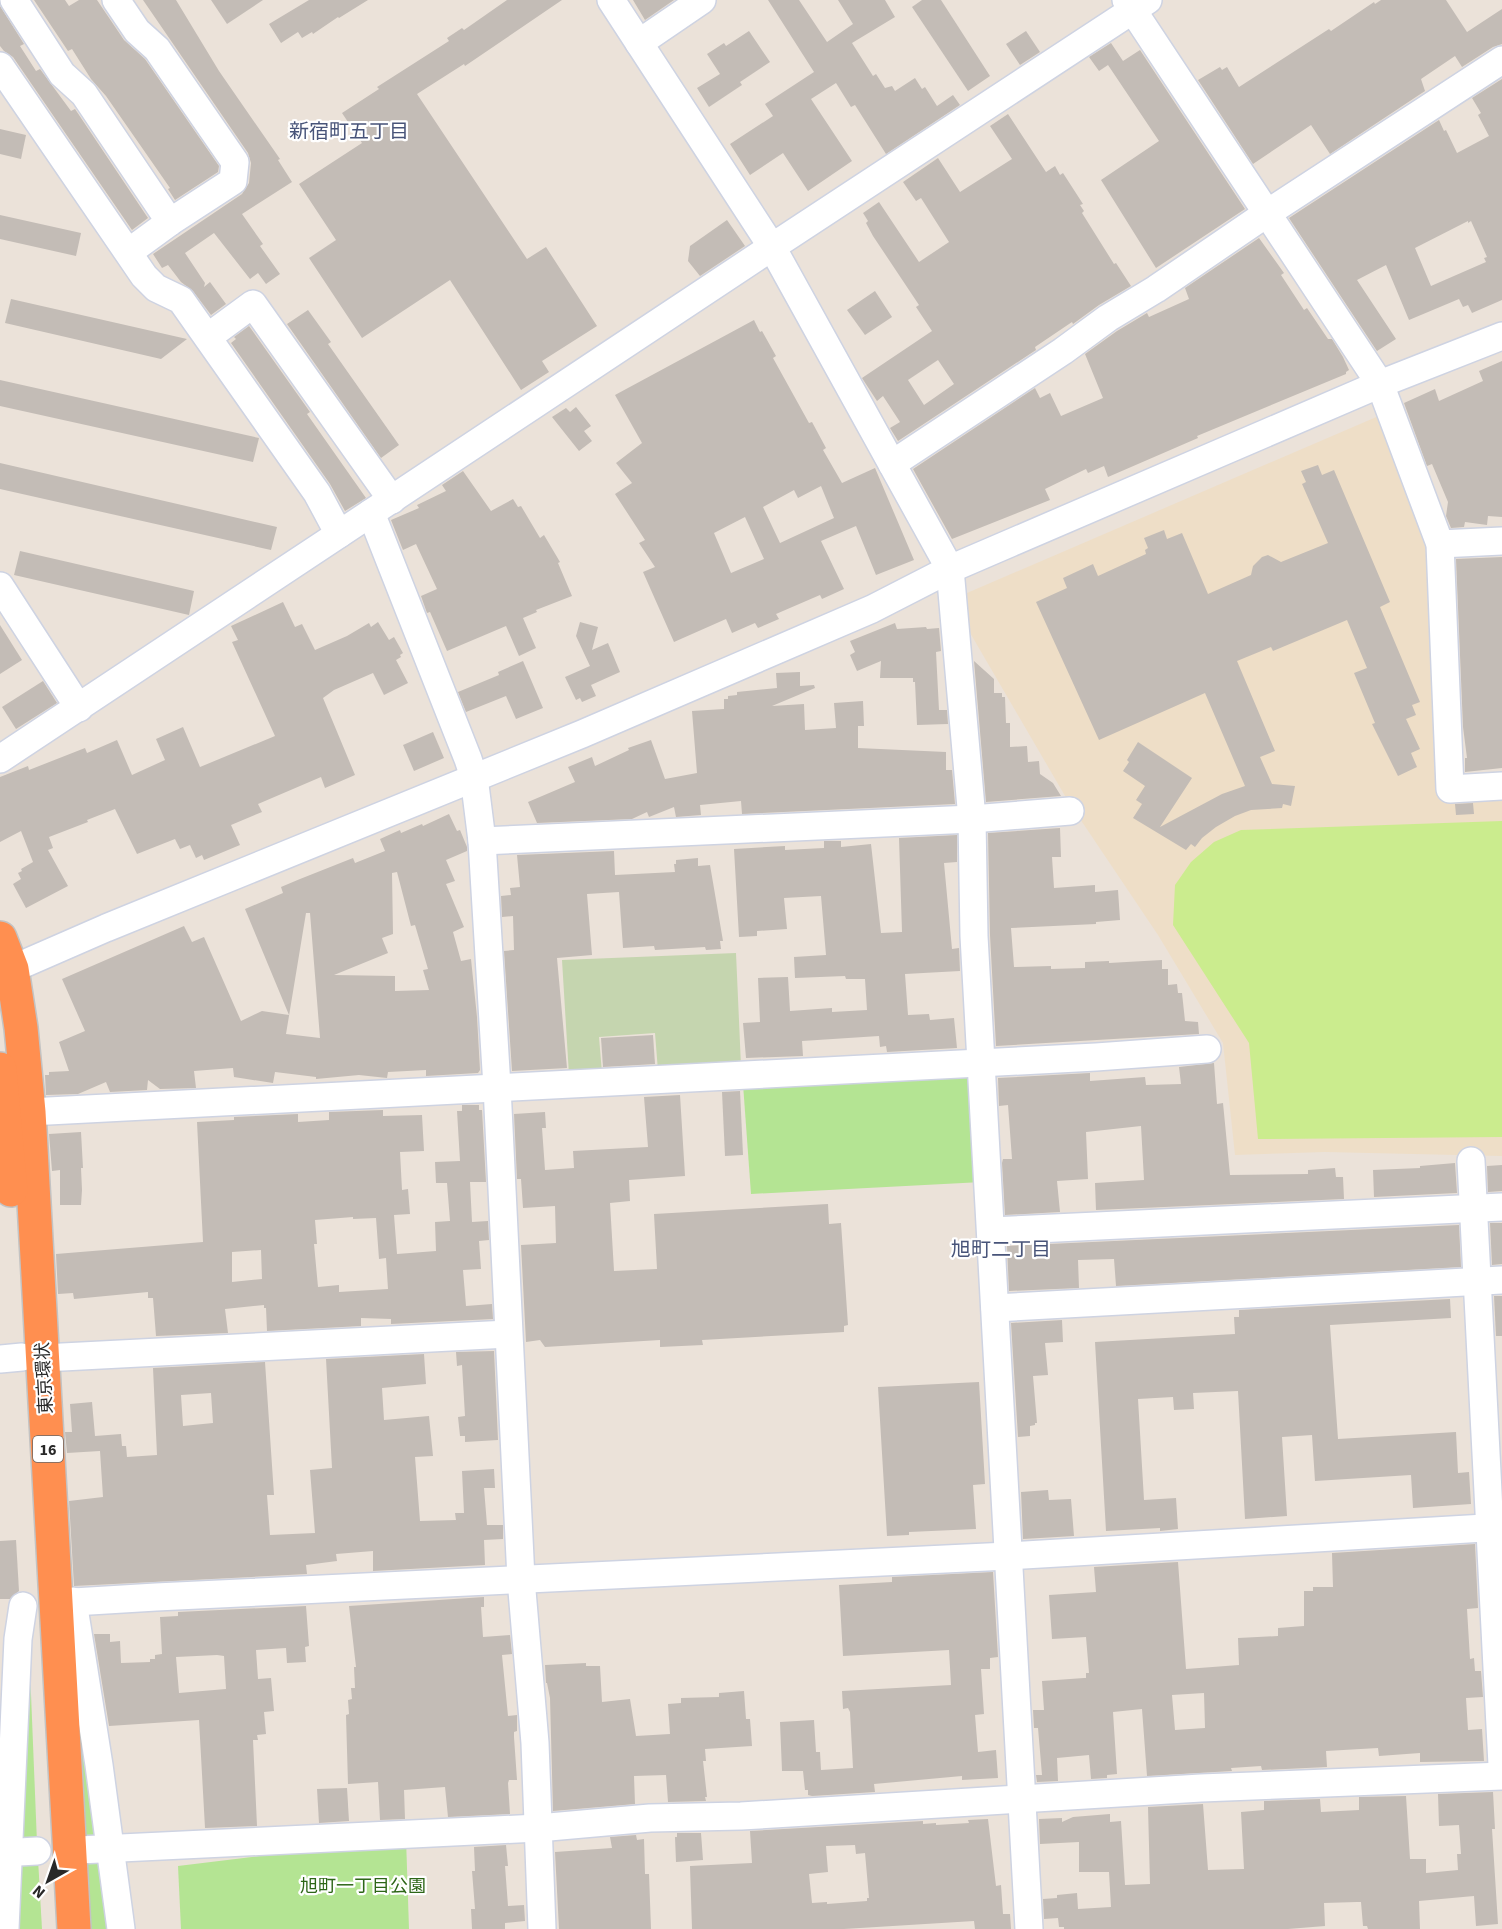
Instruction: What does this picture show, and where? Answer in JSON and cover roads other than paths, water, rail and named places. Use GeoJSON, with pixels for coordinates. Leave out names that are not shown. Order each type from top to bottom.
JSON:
{"type":"FeatureCollection","features":[{"type":"Feature","properties":{"kind":"highway","name":"東京環状"},"geometry":{"type":"LineString","coordinates":[[0,938],[4,974],[21,1028],[29,1112],[22,1358]]}},
{"type":"Feature","properties":{"kind":"highway","name":"東京環状"},"geometry":{"type":"LineString","coordinates":[[0,1069],[11,1192],[38,1605],[54,1929]]}},
{"type":"Feature","properties":{"kind":"highway","name":"東京環状"},"geometry":{"type":"LineString","coordinates":[[38,1605],[74,1929]]}},
{"type":"Feature","properties":{"kind":"street"},"geometry":{"type":"LineString","coordinates":[[14,0],[62,74],[84,94],[170,222]]}},
{"type":"Feature","properties":{"kind":"street"},"geometry":{"type":"LineString","coordinates":[[116,0],[137,31],[157,49],[236,162],[233,181],[129,252]]}},
{"type":"Feature","properties":{"kind":"street"},"geometry":{"type":"LineString","coordinates":[[610,0],[772,247],[950,569],[972,819],[974,936],[1029,1929]]}},
{"type":"Feature","properties":{"kind":"street"},"geometry":{"type":"LineString","coordinates":[[639,43],[702,0]]}},
{"type":"Feature","properties":{"kind":"street"},"geometry":{"type":"LineString","coordinates":[[0,759],[1136,4],[1266,214],[1380,384],[1440,544],[1450,789],[1502,786]]}},
{"type":"Feature","properties":{"kind":"street"},"geometry":{"type":"LineString","coordinates":[[892,464],[1063,351],[1108,318],[1146,296],[1266,214],[1502,60]]}},
{"type":"Feature","properties":{"kind":"street"},"geometry":{"type":"LineString","coordinates":[[0,66],[144,276],[156,288],[182,300],[317,493],[339,534]]}},
{"type":"Feature","properties":{"kind":"street"},"geometry":{"type":"LineString","coordinates":[[208,337],[253,304],[381,506],[403,596],[431,662],[474,777],[482,841],[497,1088],[521,1579],[535,1743],[542,1929]]}},
{"type":"Feature","properties":{"kind":"street"},"geometry":{"type":"LineString","coordinates":[[4,974],[106,928],[582,734],[872,609],[950,569],[1380,384],[1502,336]]}},
{"type":"Feature","properties":{"kind":"street"},"geometry":{"type":"LineString","coordinates":[[1440,544],[1502,541]]}},
{"type":"Feature","properties":{"kind":"street"},"geometry":{"type":"LineString","coordinates":[[0,586],[79,708]]}},
{"type":"Feature","properties":{"kind":"street"},"geometry":{"type":"LineString","coordinates":[[482,841],[972,819],[1070,811]]}},
{"type":"Feature","properties":{"kind":"street"},"geometry":{"type":"LineString","coordinates":[[29,1112],[220,1104],[1096,1057],[1207,1048]]}},
{"type":"Feature","properties":{"kind":"street"},"geometry":{"type":"LineString","coordinates":[[1471,1161],[1472,1209],[1489,1281],[1502,1765]]}},
{"type":"Feature","properties":{"kind":"street"},"geometry":{"type":"LineString","coordinates":[[992,1231],[1502,1207]]}},
{"type":"Feature","properties":{"kind":"street"},"geometry":{"type":"LineString","coordinates":[[995,1308],[1489,1281]]}},
{"type":"Feature","properties":{"kind":"street"},"geometry":{"type":"LineString","coordinates":[[22,1358],[508,1334]]}},
{"type":"Feature","properties":{"kind":"street"},"geometry":{"type":"LineString","coordinates":[[38,1605],[1008,1556],[1495,1528]]}},
{"type":"Feature","properties":{"kind":"street"},"geometry":{"type":"LineString","coordinates":[[38,1605],[111,1849],[121,1929]]}},
{"type":"Feature","properties":{"kind":"street"},"geometry":{"type":"LineString","coordinates":[[5,1929],[5,1852],[18,1639],[38,1605]]}},
{"type":"Feature","properties":{"kind":"street"},"geometry":{"type":"LineString","coordinates":[[79,1850],[538,1828],[650,1818],[741,1816],[1201,1788],[1502,1776]]}},
{"type":"Feature","properties":{"kind":"street"},"geometry":{"type":"LineString","coordinates":[[5,1852],[37,1851]]}},
{"type":"Feature","properties":{"kind":"district","name":"新宿町五丁目"},"geometry":{"type":"Point","coordinates":[349,131]}},
{"type":"Feature","properties":{"kind":"district","name":"旭町二丁目"},"geometry":{"type":"Point","coordinates":[1001,1249]}},
{"type":"Feature","properties":{"kind":"park label","name":"旭町一丁目公園"},"geometry":{"type":"Point","coordinates":[363,1886]}}]}
